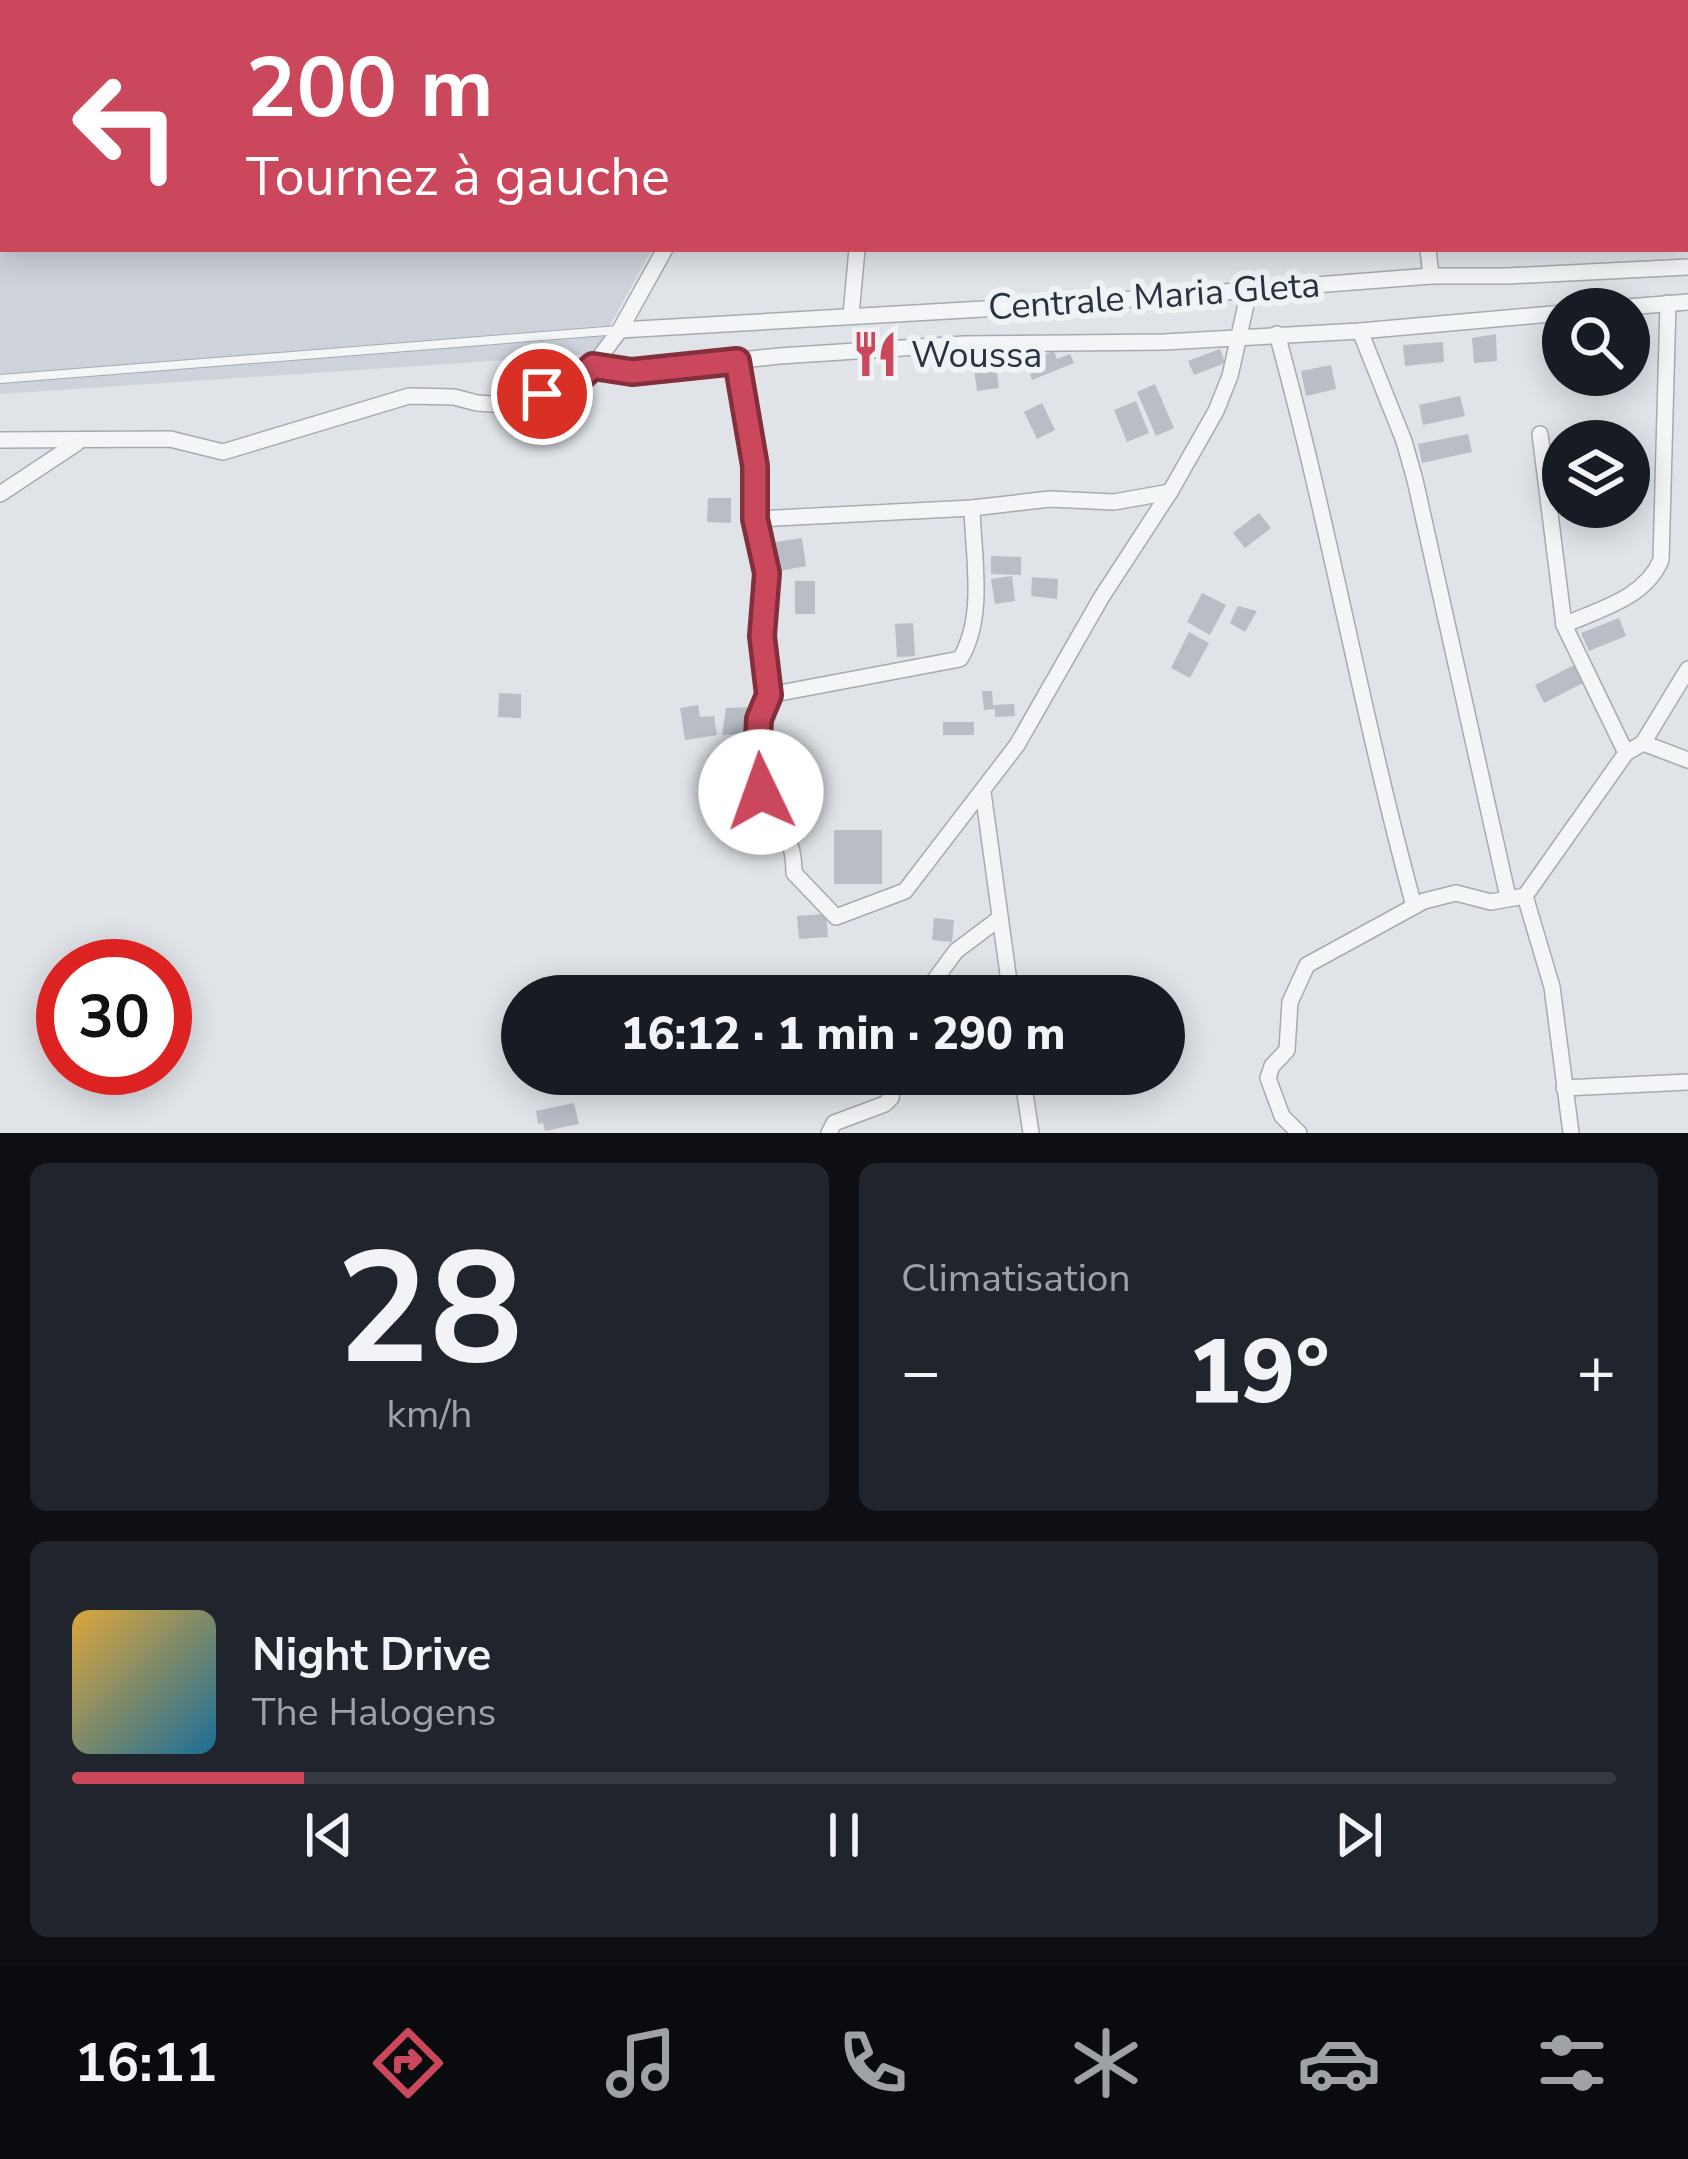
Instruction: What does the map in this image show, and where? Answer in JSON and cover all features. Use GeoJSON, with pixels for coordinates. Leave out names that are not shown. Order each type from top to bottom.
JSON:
{"type":"FeatureCollection","features":[{"type":"Feature","properties":{"kind":"street"},"geometry":{"type":"LineString","coordinates":[[0,440],[170,440],[231,452],[409,396],[507,405],[562,387],[593,366],[620,330],[662,252]]}},
{"type":"Feature","properties":{"kind":"street"},"geometry":{"type":"LineString","coordinates":[[851,315],[857,252]]}},
{"type":"Feature","properties":{"kind":"street"},"geometry":{"type":"LineString","coordinates":[[1428,252],[1431,275]]}},
{"type":"Feature","properties":{"kind":"street","name":"Centrale Maria Gleta"},"geometry":{"type":"LineString","coordinates":[[620,330],[1249,291],[1431,275],[1507,276],[1688,266]]}},
{"type":"Feature","properties":{"kind":"street"},"geometry":{"type":"LineString","coordinates":[[737,361],[755,466],[755,519],[767,573],[762,636],[769,695],[759,719],[761,792],[792,845],[794,873],[836,917],[905,891],[1017,746],[1216,411],[1249,291]]}},
{"type":"Feature","properties":{"kind":"street"},"geometry":{"type":"LineString","coordinates":[[1650,305],[1688,302]]}},
{"type":"Feature","properties":{"kind":"street"},"geometry":{"type":"LineString","coordinates":[[1564,626],[1631,595],[1653,579],[1661,560],[1668,303]]}},
{"type":"Feature","properties":{"kind":"street"},"geometry":{"type":"LineString","coordinates":[[593,366],[632,372],[964,344],[1164,342],[1542,315]]}},
{"type":"Feature","properties":{"kind":"street"},"geometry":{"type":"LineString","coordinates":[[1360,331],[1404,441],[1516,896],[1552,987],[1571,1133]]}},
{"type":"Feature","properties":{"kind":"street"},"geometry":{"type":"LineString","coordinates":[[1277,334],[1414,906]]}},
{"type":"Feature","properties":{"kind":"street"},"geometry":{"type":"LineString","coordinates":[[1540,434],[1564,626],[1626,753]]}},
{"type":"Feature","properties":{"kind":"street"},"geometry":{"type":"LineString","coordinates":[[0,494],[79,442]]}},
{"type":"Feature","properties":{"kind":"street"},"geometry":{"type":"LineString","coordinates":[[755,519],[972,508],[1050,499],[1114,502],[1170,492]]}},
{"type":"Feature","properties":{"kind":"street"},"geometry":{"type":"LineString","coordinates":[[769,695],[960,659],[969,644],[974,612],[972,508]]}},
{"type":"Feature","properties":{"kind":"street"},"geometry":{"type":"LineString","coordinates":[[1299,1133],[1282,1116],[1268,1078],[1287,1050],[1291,1002],[1307,965],[1414,906],[1456,893],[1491,902],[1516,896],[1626,753],[1643,743],[1688,669]]}},
{"type":"Feature","properties":{"kind":"street"},"geometry":{"type":"LineString","coordinates":[[1643,743],[1688,760]]}},
{"type":"Feature","properties":{"kind":"street"},"geometry":{"type":"LineString","coordinates":[[983,792],[1008,975]]}},
{"type":"Feature","properties":{"kind":"street"},"geometry":{"type":"LineString","coordinates":[[938,975],[956,951],[1000,918]]}},
{"type":"Feature","properties":{"kind":"street"},"geometry":{"type":"LineString","coordinates":[[1564,1088],[1688,1082]]}},
{"type":"Feature","properties":{"kind":"street"},"geometry":{"type":"LineString","coordinates":[[830,1133],[834,1123],[885,1104],[892,1095]]}},
{"type":"Feature","properties":{"kind":"street"},"geometry":{"type":"LineString","coordinates":[[1025,1095],[1031,1133]]}},
{"type":"Feature","properties":{"kind":"lane"},"geometry":{"type":"LineString","coordinates":[[0,379],[620,330]]}},
{"type":"Feature","properties":{"kind":"shaded area"},"geometry":{"type":"Polygon","coordinates":[[[0,252],[650,252],[594,354],[0,394],[0,252]]]}},
{"type":"Feature","properties":{"kind":"building"},"geometry":{"type":"Polygon","coordinates":[[[1496,334],[1497,361],[1474,363],[1472,338],[1496,334]]]}},
{"type":"Feature","properties":{"kind":"building"},"geometry":{"type":"Polygon","coordinates":[[[1443,342],[1444,362],[1405,366],[1403,345],[1443,342]]]}},
{"type":"Feature","properties":{"kind":"building"},"geometry":{"type":"Polygon","coordinates":[[[1043,346],[1046,354],[1054,351],[1057,359],[1070,354],[1074,363],[1032,380],[1030,374],[1037,371],[1029,351],[1043,346]]]}},
{"type":"Feature","properties":{"kind":"building"},"geometry":{"type":"Polygon","coordinates":[[[1220,349],[1225,363],[1194,375],[1188,361],[1220,349]]]}},
{"type":"Feature","properties":{"kind":"building"},"geometry":{"type":"Polygon","coordinates":[[[994,351],[999,388],[977,391],[972,354],[994,351]]]}},
{"type":"Feature","properties":{"kind":"building"},"geometry":{"type":"Polygon","coordinates":[[[1331,365],[1336,389],[1306,396],[1301,371],[1331,365]]]}},
{"type":"Feature","properties":{"kind":"building"},"geometry":{"type":"Polygon","coordinates":[[[1155,384],[1174,428],[1156,436],[1137,392],[1155,384]]]}},
{"type":"Feature","properties":{"kind":"building"},"geometry":{"type":"Polygon","coordinates":[[[1460,396],[1465,416],[1423,425],[1419,405],[1460,396]]]}},
{"type":"Feature","properties":{"kind":"building"},"geometry":{"type":"Polygon","coordinates":[[[1136,401],[1149,433],[1127,442],[1114,410],[1136,401]]]}},
{"type":"Feature","properties":{"kind":"building"},"geometry":{"type":"Polygon","coordinates":[[[1042,403],[1055,430],[1037,439],[1024,412],[1042,403]]]}},
{"type":"Feature","properties":{"kind":"building"},"geometry":{"type":"Polygon","coordinates":[[[1468,434],[1472,452],[1422,463],[1418,444],[1468,434]]]}},
{"type":"Feature","properties":{"kind":"building"},"geometry":{"type":"Polygon","coordinates":[[[708,498],[731,498],[731,523],[707,522],[708,498]]]}},
{"type":"Feature","properties":{"kind":"building"},"geometry":{"type":"Polygon","coordinates":[[[1259,513],[1271,528],[1245,548],[1233,533],[1259,513]]]}},
{"type":"Feature","properties":{"kind":"building"},"geometry":{"type":"Polygon","coordinates":[[[802,538],[806,566],[774,572],[770,543],[802,538]]]}},
{"type":"Feature","properties":{"kind":"building"},"geometry":{"type":"Polygon","coordinates":[[[991,556],[1021,557],[1021,575],[991,574],[991,556]]]}},
{"type":"Feature","properties":{"kind":"building"},"geometry":{"type":"Polygon","coordinates":[[[1012,576],[1015,601],[995,604],[991,579],[1012,576]]]}},
{"type":"Feature","properties":{"kind":"building"},"geometry":{"type":"Polygon","coordinates":[[[1032,577],[1058,579],[1057,599],[1031,596],[1032,577]]]}},
{"type":"Feature","properties":{"kind":"building"},"geometry":{"type":"Polygon","coordinates":[[[795,581],[815,581],[815,614],[795,614],[795,581]]]}},
{"type":"Feature","properties":{"kind":"building"},"geometry":{"type":"Polygon","coordinates":[[[1202,593],[1226,605],[1210,635],[1187,622],[1202,593]]]}},
{"type":"Feature","properties":{"kind":"building"},"geometry":{"type":"Polygon","coordinates":[[[1238,606],[1257,611],[1245,632],[1230,623],[1238,606]]]}},
{"type":"Feature","properties":{"kind":"building"},"geometry":{"type":"Polygon","coordinates":[[[1619,618],[1626,636],[1589,651],[1581,633],[1619,618]]]}},
{"type":"Feature","properties":{"kind":"building"},"geometry":{"type":"Polygon","coordinates":[[[913,623],[915,656],[897,657],[895,624],[913,623]]]}},
{"type":"Feature","properties":{"kind":"building"},"geometry":{"type":"Polygon","coordinates":[[[1189,632],[1209,643],[1190,678],[1171,668],[1189,632]]]}},
{"type":"Feature","properties":{"kind":"building"},"geometry":{"type":"Polygon","coordinates":[[[1578,663],[1587,681],[1544,703],[1535,685],[1578,663]]]}},
{"type":"Feature","properties":{"kind":"building"},"geometry":{"type":"Polygon","coordinates":[[[982,691],[992,691],[993,705],[1014,704],[1015,716],[995,717],[995,709],[984,710],[982,691]]]}},
{"type":"Feature","properties":{"kind":"building"},"geometry":{"type":"Polygon","coordinates":[[[499,693],[521,694],[521,718],[498,717],[499,693]]]}},
{"type":"Feature","properties":{"kind":"building"},"geometry":{"type":"Polygon","coordinates":[[[698,705],[700,717],[714,716],[717,735],[685,740],[680,708],[698,705]]]}},
{"type":"Feature","properties":{"kind":"building"},"geometry":{"type":"Polygon","coordinates":[[[754,707],[748,734],[722,735],[726,708],[754,707]]]}},
{"type":"Feature","properties":{"kind":"building"},"geometry":{"type":"Polygon","coordinates":[[[943,722],[974,722],[974,735],[943,735],[943,722]]]}},
{"type":"Feature","properties":{"kind":"building"},"geometry":{"type":"Polygon","coordinates":[[[834,830],[882,830],[882,884],[834,884],[834,830]]]}},
{"type":"Feature","properties":{"kind":"building"},"geometry":{"type":"Polygon","coordinates":[[[826,914],[828,937],[799,939],[797,916],[826,914]]]}},
{"type":"Feature","properties":{"kind":"building"},"geometry":{"type":"Polygon","coordinates":[[[934,918],[954,920],[952,942],[932,940],[934,918]]]}},
{"type":"Feature","properties":{"kind":"building"},"geometry":{"type":"Polygon","coordinates":[[[574,1103],[579,1124],[545,1131],[543,1123],[538,1124],[536,1111],[574,1103]]]}},
{"type":"Feature","properties":{"kind":"place","name":"Woussa"},"geometry":{"type":"Point","coordinates":[875,354]}},
{"type":"Feature","properties":{"kind":"route"},"geometry":{"type":"LineString","coordinates":[[542,394],[579,379],[593,366],[632,372],[737,361],[755,466],[755,519],[767,573],[762,636],[769,695],[759,719],[761,792]]}}]}
